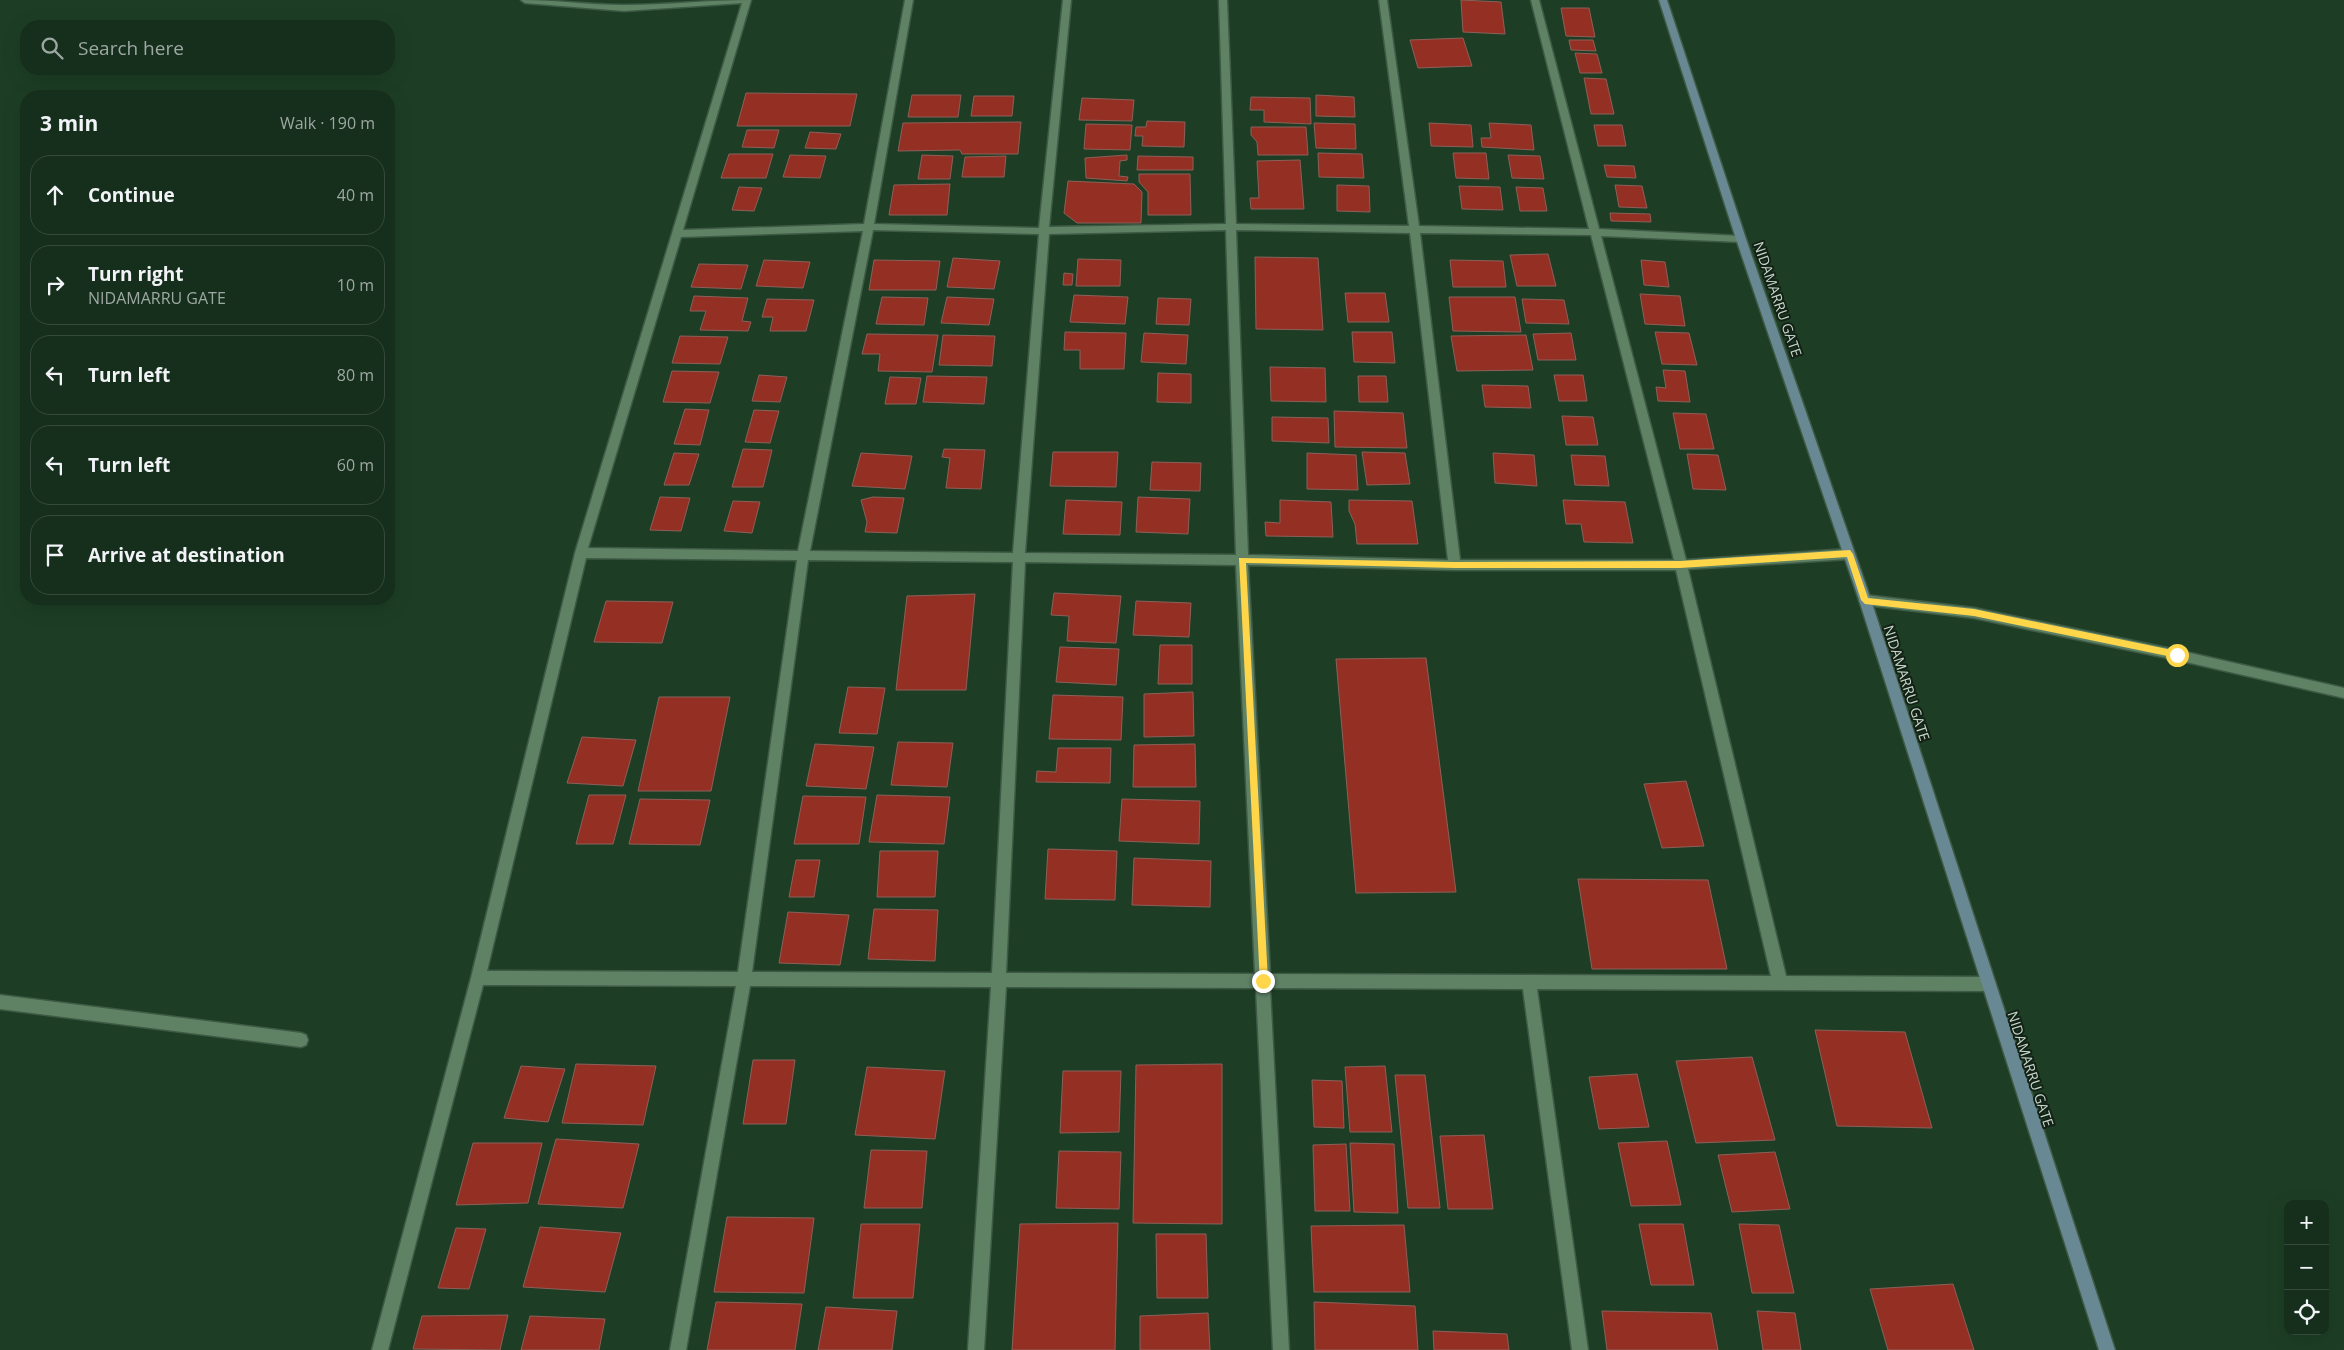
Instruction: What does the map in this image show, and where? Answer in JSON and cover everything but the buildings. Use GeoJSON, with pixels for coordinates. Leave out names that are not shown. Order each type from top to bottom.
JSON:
{"type":"FeatureCollection","features":[{"type":"Feature","properties":{"kind":"main road","name":"NIDAMARRU GATE"},"geometry":{"type":"LineString","coordinates":[[1662,0],[1741,238],[1850,554],[1987,984],[2107,1350]]}},
{"type":"Feature","properties":{"kind":"street"},"geometry":{"type":"LineString","coordinates":[[380,1350],[478,978],[581,554],[747,0],[624,8],[525,0]]}},
{"type":"Feature","properties":{"kind":"street"},"geometry":{"type":"LineString","coordinates":[[678,1350],[744,979],[803,557],[868,227],[909,0]]}},
{"type":"Feature","properties":{"kind":"street"},"geometry":{"type":"LineString","coordinates":[[976,1350],[999,980],[1019,558],[1044,231],[1067,0]]}},
{"type":"Feature","properties":{"kind":"street"},"geometry":{"type":"LineString","coordinates":[[1223,0],[1242,560],[1281,1350]]}},
{"type":"Feature","properties":{"kind":"street"},"geometry":{"type":"LineString","coordinates":[[1383,0],[1415,230],[1455,565]]}},
{"type":"Feature","properties":{"kind":"street"},"geometry":{"type":"LineString","coordinates":[[1535,0],[1680,565],[1780,984]]}},
{"type":"Feature","properties":{"kind":"street"},"geometry":{"type":"LineString","coordinates":[[678,234],[868,227],[1044,231],[1230,227],[1593,232],[1741,238]]}},
{"type":"Feature","properties":{"kind":"street"},"geometry":{"type":"LineString","coordinates":[[581,554],[1242,560],[1455,565],[1680,565],[1850,554]]}},
{"type":"Feature","properties":{"kind":"street"},"geometry":{"type":"LineString","coordinates":[[1865,600],[1974,612],[2344,693]]}},
{"type":"Feature","properties":{"kind":"street"},"geometry":{"type":"LineString","coordinates":[[478,978],[1987,984]]}},
{"type":"Feature","properties":{"kind":"street"},"geometry":{"type":"LineString","coordinates":[[1530,982],[1580,1350]]}},
{"type":"Feature","properties":{"kind":"street"},"geometry":{"type":"LineString","coordinates":[[0,1002],[301,1040]]}},
{"type":"Feature","properties":{"kind":"route"},"geometry":{"type":"LineString","coordinates":[[1263,981],[1242,560],[1455,565],[1680,565],[1850,554],[1865,600],[1974,612],[2177,655]]}}]}
